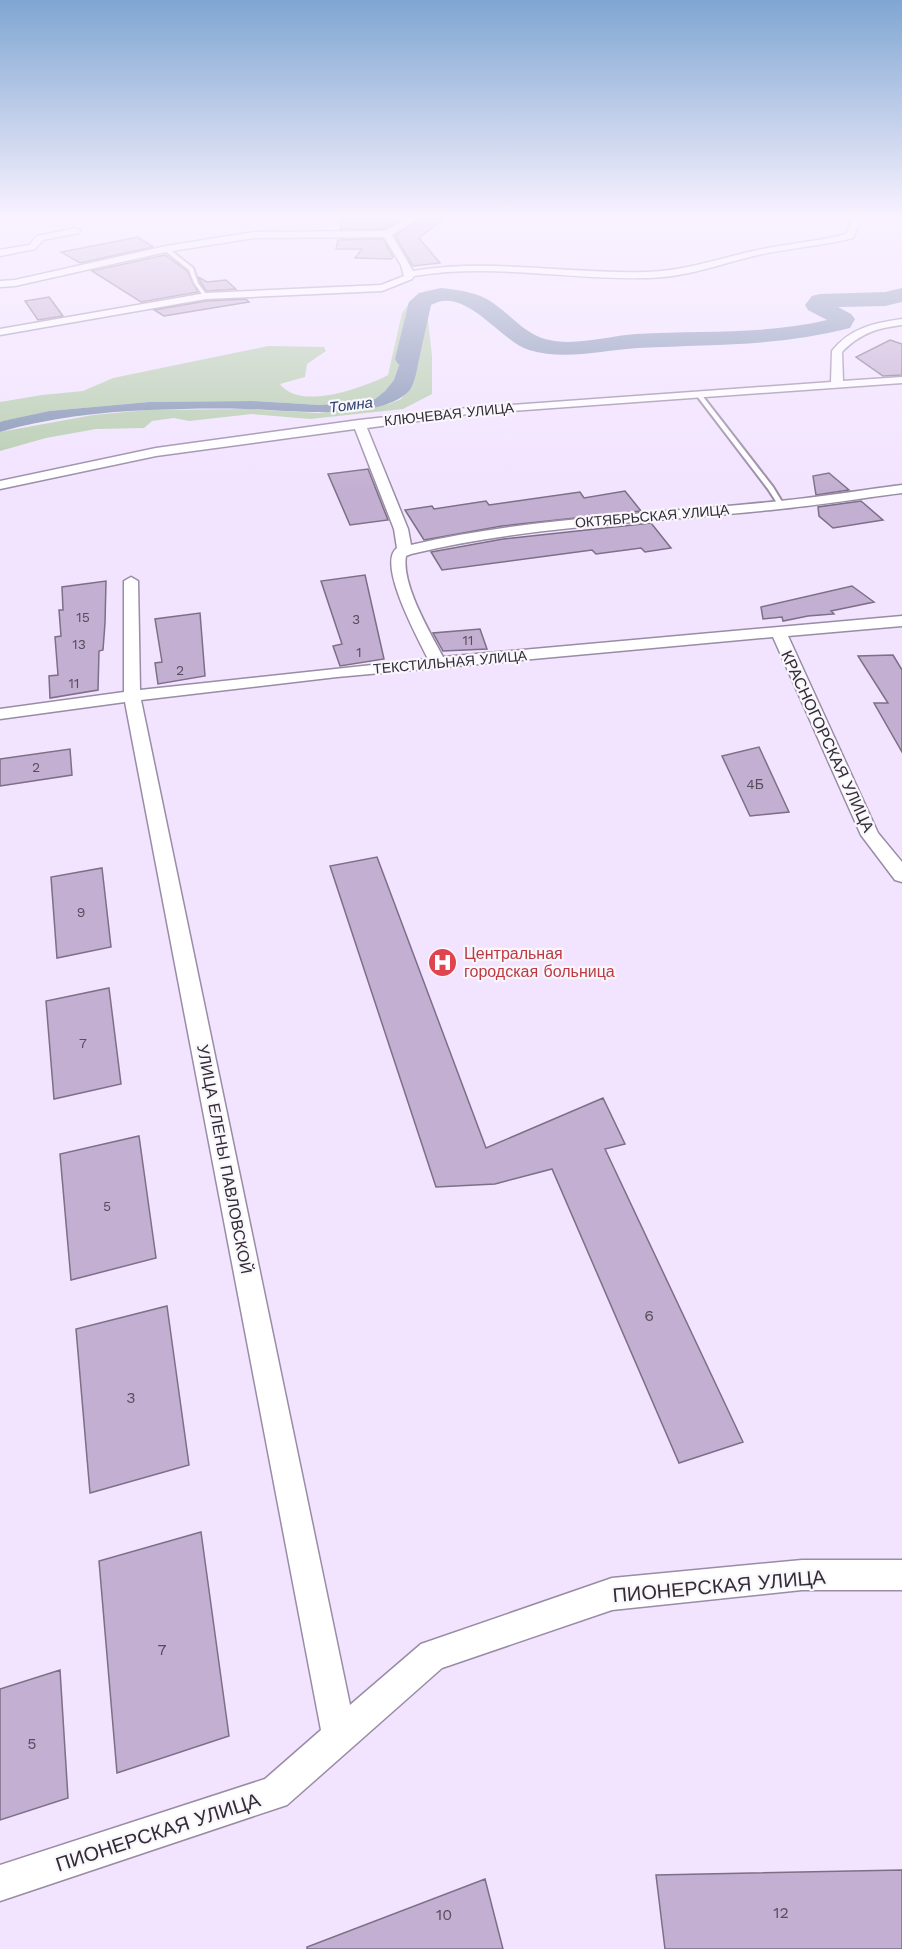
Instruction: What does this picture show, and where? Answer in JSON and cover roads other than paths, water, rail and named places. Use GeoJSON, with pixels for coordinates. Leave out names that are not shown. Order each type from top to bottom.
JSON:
{"type":"FeatureCollection","features":[{"type":"Feature","properties":{"kind":"street"},"geometry":{"type":"LineString","coordinates":[[0,332],[136,309]]}},
{"type":"Feature","properties":{"kind":"street"},"geometry":{"type":"LineString","coordinates":[[837,384],[837,351],[853,335],[870,327],[902,322]]}},
{"type":"Feature","properties":{"kind":"street","name":"КЛЮЧЕВАЯ УЛИЦА"},"geometry":{"type":"LineString","coordinates":[[0,485],[156,452],[468,411],[902,380]]}},
{"type":"Feature","properties":{"kind":"street"},"geometry":{"type":"LineString","coordinates":[[359,424],[401,530],[405,552],[400,552],[396,559],[398,573],[414,614],[438,663]]}},
{"type":"Feature","properties":{"kind":"street","name":"ОКТЯБРЬСКАЯ УЛИЦА"},"geometry":{"type":"LineString","coordinates":[[405,552],[447,541],[615,518],[781,506],[901,491]]}},
{"type":"Feature","properties":{"kind":"street","name":"УЛИЦА ЕЛЕНЫ ПАВЛОВСКОЙ"},"geometry":{"type":"LineString","coordinates":[[131,581],[132,694],[339,1735]]}},
{"type":"Feature","properties":{"kind":"street","name":"ТЕКСТИЛЬНАЯ УЛИЦА"},"geometry":{"type":"LineString","coordinates":[[0,714],[132,694],[438,663],[902,621]]}},
{"type":"Feature","properties":{"kind":"street","name":"КРАСНОГОРСКАЯ УЛИЦА"},"geometry":{"type":"LineString","coordinates":[[779,633],[870,835],[902,875]]}},
{"type":"Feature","properties":{"kind":"street","name":"ПИОНЕРСКАЯ УЛИЦА"},"geometry":{"type":"LineString","coordinates":[[0,1883],[275,1793],[432,1655],[612,1594],[802,1575],[902,1575]]}},
{"type":"Feature","properties":{"kind":"lane"},"geometry":{"type":"LineString","coordinates":[[699,395],[771,488],[781,506]]}},
{"type":"Feature","properties":{"kind":"water"},"geometry":{"type":"Polygon","coordinates":[[[413,309],[425,309],[413,385],[409,391],[395,401],[377,407],[331,412],[245,409],[130,411],[55,419],[0,432],[0,422],[49,411],[149,402],[252,401],[320,405],[362,402],[375,399],[394,380],[401,359],[398,356],[413,309]]]}},
{"type":"Feature","properties":{"kind":"waterway","name":"Томна"},"geometry":{"type":"LineString","coordinates":[[407,359],[418,309]]}},
{"type":"Feature","properties":{"kind":"waterway","name":"Томна"},"geometry":{"type":"LineString","coordinates":[[487,309],[523,338],[536,344],[561,348],[637,341],[766,337],[842,323],[843,319],[824,309]]}},
{"type":"Feature","properties":{"kind":"place","name":"Центральная городская больница"},"geometry":{"type":"Point","coordinates":[443,962]}}]}
